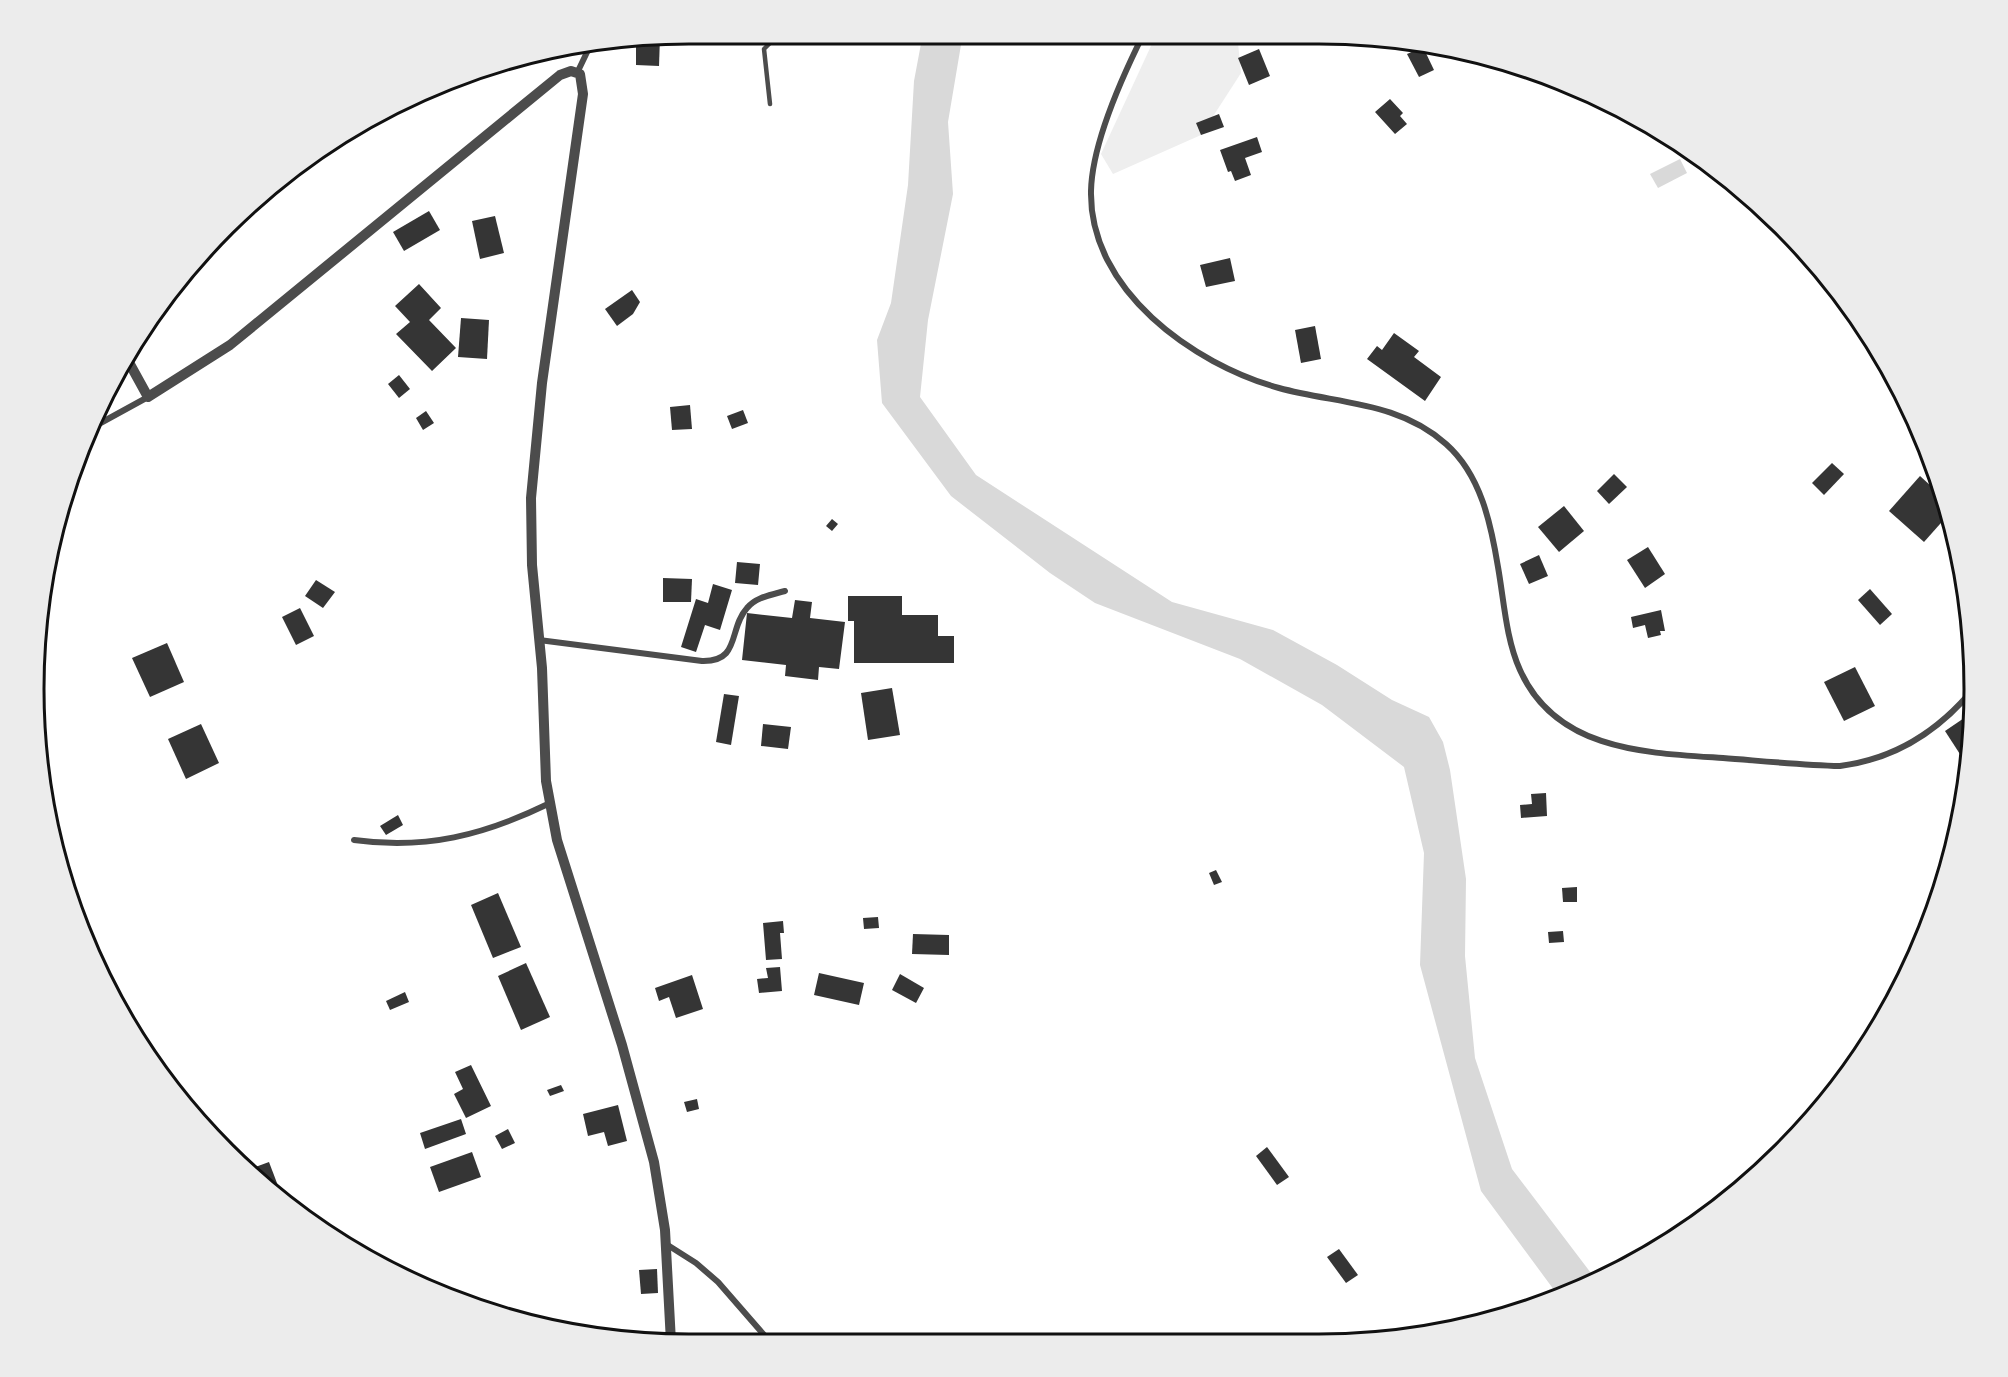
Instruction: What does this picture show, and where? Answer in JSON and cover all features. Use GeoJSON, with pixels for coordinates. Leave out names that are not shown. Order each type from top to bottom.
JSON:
{"type":"FeatureCollection","features":[{"type":"Feature","properties":{"kind":"street"},"geometry":{"type":"LineString","coordinates":[[1139,44],[1116,98],[1092,176],[1091,199],[1097,232],[1117,277],[1142,308],[1159,322],[1200,353],[1236,373],[1284,389],[1387,410],[1413,421],[1450,447],[1467,470],[1486,510],[1512,646],[1520,669],[1533,693],[1554,717],[1586,736],[1632,751],[1840,765],[1868,762],[1918,739],[1954,711],[1964,700]]}},
{"type":"Feature","properties":{"kind":"street"},"geometry":{"type":"LineString","coordinates":[[578,71],[587,52]]}},
{"type":"Feature","properties":{"kind":"street"},"geometry":{"type":"LineString","coordinates":[[102,422],[148,397],[230,345],[560,75],[578,71]]}},
{"type":"Feature","properties":{"kind":"street"},"geometry":{"type":"LineString","coordinates":[[578,71],[583,79],[583,94],[542,383],[532,475],[531,543],[548,804],[557,840],[640,1107],[656,1173],[666,1244],[671,1333]]}},
{"type":"Feature","properties":{"kind":"street"},"geometry":{"type":"LineString","coordinates":[[130,365],[148,397]]}},
{"type":"Feature","properties":{"kind":"street"},"geometry":{"type":"LineString","coordinates":[[539,640],[714,661],[729,651],[741,617],[748,607],[760,598],[785,591]]}},
{"type":"Feature","properties":{"kind":"street"},"geometry":{"type":"LineString","coordinates":[[354,840],[404,845],[444,840],[494,827],[548,804]]}},
{"type":"Feature","properties":{"kind":"street"},"geometry":{"type":"LineString","coordinates":[[666,1244],[696,1263],[718,1282],[762,1334]]}},
{"type":"Feature","properties":{"kind":"lane"},"geometry":{"type":"LineString","coordinates":[[769,44],[764,49],[770,104]]}},
{"type":"Feature","properties":{"kind":"shaded area"},"geometry":{"type":"Polygon","coordinates":[[[921,44],[961,44],[948,122],[953,194],[928,320],[920,397],[976,475],[1172,602],[1273,630],[1337,665],[1392,700],[1429,717],[1443,742],[1450,770],[1466,879],[1465,956],[1475,1058],[1512,1169],[1591,1273],[1553,1289],[1481,1191],[1420,965],[1424,853],[1404,767],[1322,705],[1240,659],[1095,603],[1050,573],[951,496],[882,403],[877,340],[891,303],[908,185],[914,81],[921,44]]]}},
{"type":"Feature","properties":{"kind":"shaded area"},"geometry":{"type":"Polygon","coordinates":[[[1152,44],[1238,44],[1241,73],[1201,135],[1113,174],[1101,154],[1152,44]]]}},
{"type":"Feature","properties":{"kind":"shaded area"},"geometry":{"type":"Polygon","coordinates":[[[1680,159],[1687,173],[1658,188],[1650,174],[1680,159]]]}},
{"type":"Feature","properties":{"kind":"building"},"geometry":{"type":"Polygon","coordinates":[[[660,45],[659,66],[636,65],[636,46],[660,45]]]}},
{"type":"Feature","properties":{"kind":"building"},"geometry":{"type":"Polygon","coordinates":[[[1259,49],[1270,76],[1249,85],[1238,58],[1259,49]]]}},
{"type":"Feature","properties":{"kind":"building"},"geometry":{"type":"Polygon","coordinates":[[[1414,51],[1426,53],[1434,70],[1419,77],[1407,54],[1414,51]]]}},
{"type":"Feature","properties":{"kind":"building"},"geometry":{"type":"Polygon","coordinates":[[[1390,99],[1403,113],[1400,116],[1407,124],[1395,134],[1375,112],[1390,99]]]}},
{"type":"Feature","properties":{"kind":"building"},"geometry":{"type":"Polygon","coordinates":[[[1219,114],[1224,127],[1201,135],[1196,123],[1219,114]]]}},
{"type":"Feature","properties":{"kind":"building"},"geometry":{"type":"Polygon","coordinates":[[[1257,137],[1262,152],[1245,158],[1251,175],[1235,181],[1231,171],[1228,172],[1220,150],[1257,137]]]}},
{"type":"Feature","properties":{"kind":"building"},"geometry":{"type":"Polygon","coordinates":[[[429,211],[440,230],[404,251],[393,232],[429,211]]]}},
{"type":"Feature","properties":{"kind":"building"},"geometry":{"type":"Polygon","coordinates":[[[495,216],[504,253],[480,259],[472,221],[495,216]]]}},
{"type":"Feature","properties":{"kind":"building"},"geometry":{"type":"Polygon","coordinates":[[[1230,258],[1235,281],[1206,287],[1200,265],[1230,258]]]}},
{"type":"Feature","properties":{"kind":"building"},"geometry":{"type":"Polygon","coordinates":[[[419,284],[441,308],[429,320],[456,348],[432,371],[396,334],[410,322],[395,306],[419,284]]]}},
{"type":"Feature","properties":{"kind":"building"},"geometry":{"type":"Polygon","coordinates":[[[632,290],[640,302],[633,314],[617,326],[605,309],[632,290]]]}},
{"type":"Feature","properties":{"kind":"building"},"geometry":{"type":"Polygon","coordinates":[[[461,318],[489,320],[487,359],[458,357],[461,318]]]}},
{"type":"Feature","properties":{"kind":"building"},"geometry":{"type":"Polygon","coordinates":[[[1315,326],[1321,359],[1301,363],[1295,330],[1315,326]]]}},
{"type":"Feature","properties":{"kind":"building"},"geometry":{"type":"Polygon","coordinates":[[[1394,333],[1419,351],[1414,357],[1441,377],[1425,401],[1367,359],[1377,346],[1382,350],[1394,333]]]}},
{"type":"Feature","properties":{"kind":"building"},"geometry":{"type":"Polygon","coordinates":[[[399,375],[410,389],[399,398],[388,384],[399,375]]]}},
{"type":"Feature","properties":{"kind":"building"},"geometry":{"type":"Polygon","coordinates":[[[690,405],[692,429],[672,430],[670,407],[690,405]]]}},
{"type":"Feature","properties":{"kind":"building"},"geometry":{"type":"Polygon","coordinates":[[[743,410],[748,423],[732,429],[727,416],[743,410]]]}},
{"type":"Feature","properties":{"kind":"building"},"geometry":{"type":"Polygon","coordinates":[[[426,411],[434,423],[423,430],[416,418],[426,411]]]}},
{"type":"Feature","properties":{"kind":"building"},"geometry":{"type":"Polygon","coordinates":[[[1832,463],[1844,474],[1824,495],[1812,483],[1832,463]]]}},
{"type":"Feature","properties":{"kind":"building"},"geometry":{"type":"Polygon","coordinates":[[[1614,474],[1627,487],[1609,504],[1597,491],[1614,474]]]}},
{"type":"Feature","properties":{"kind":"building"},"geometry":{"type":"Polygon","coordinates":[[[1920,476],[1932,487],[1943,521],[1924,542],[1889,511],[1920,476]]]}},
{"type":"Feature","properties":{"kind":"building"},"geometry":{"type":"Polygon","coordinates":[[[1564,506],[1584,531],[1559,552],[1538,527],[1564,506]]]}},
{"type":"Feature","properties":{"kind":"building"},"geometry":{"type":"Polygon","coordinates":[[[832,519],[838,524],[832,531],[826,526],[832,519]]]}},
{"type":"Feature","properties":{"kind":"building"},"geometry":{"type":"Polygon","coordinates":[[[1648,547],[1665,574],[1645,588],[1627,560],[1648,547]]]}},
{"type":"Feature","properties":{"kind":"building"},"geometry":{"type":"Polygon","coordinates":[[[1539,555],[1548,576],[1529,584],[1520,564],[1539,555]]]}},
{"type":"Feature","properties":{"kind":"building"},"geometry":{"type":"Polygon","coordinates":[[[737,562],[760,564],[758,585],[735,583],[737,562]]]}},
{"type":"Feature","properties":{"kind":"building"},"geometry":{"type":"Polygon","coordinates":[[[663,578],[692,579],[691,602],[663,602],[663,578]]]}},
{"type":"Feature","properties":{"kind":"building"},"geometry":{"type":"Polygon","coordinates":[[[316,580],[335,592],[323,608],[305,596],[316,580]]]}},
{"type":"Feature","properties":{"kind":"building"},"geometry":{"type":"Polygon","coordinates":[[[713,584],[732,590],[720,630],[705,625],[696,652],[681,647],[696,599],[708,603],[713,584]]]}},
{"type":"Feature","properties":{"kind":"building"},"geometry":{"type":"Polygon","coordinates":[[[1870,589],[1892,614],[1880,625],[1858,600],[1870,589]]]}},
{"type":"Feature","properties":{"kind":"building"},"geometry":{"type":"Polygon","coordinates":[[[848,596],[902,596],[902,615],[938,615],[938,636],[954,636],[954,663],[854,663],[854,621],[848,621],[848,596]]]}},
{"type":"Feature","properties":{"kind":"building"},"geometry":{"type":"Polygon","coordinates":[[[795,600],[812,602],[810,618],[845,622],[839,669],[819,667],[818,680],[785,676],[786,665],[742,660],[747,613],[792,618],[795,600]]]}},
{"type":"Feature","properties":{"kind":"building"},"geometry":{"type":"Polygon","coordinates":[[[300,608],[314,636],[296,645],[282,617],[300,608]]]}},
{"type":"Feature","properties":{"kind":"building"},"geometry":{"type":"Polygon","coordinates":[[[1661,610],[1665,631],[1660,631],[1661,635],[1648,638],[1645,625],[1633,628],[1631,617],[1661,610]]]}},
{"type":"Feature","properties":{"kind":"building"},"geometry":{"type":"Polygon","coordinates":[[[167,643],[184,682],[150,697],[132,658],[167,643]]]}},
{"type":"Feature","properties":{"kind":"building"},"geometry":{"type":"Polygon","coordinates":[[[1855,667],[1875,706],[1844,721],[1824,682],[1855,667]]]}},
{"type":"Feature","properties":{"kind":"building"},"geometry":{"type":"Polygon","coordinates":[[[892,688],[900,735],[868,740],[861,693],[892,688]]]}},
{"type":"Feature","properties":{"kind":"building"},"geometry":{"type":"Polygon","coordinates":[[[724,694],[739,696],[731,745],[716,742],[724,694]]]}},
{"type":"Feature","properties":{"kind":"building"},"geometry":{"type":"Polygon","coordinates":[[[1963,719],[1961,755],[1945,731],[1963,719]]]}},
{"type":"Feature","properties":{"kind":"building"},"geometry":{"type":"Polygon","coordinates":[[[201,724],[219,763],[186,779],[168,739],[201,724]]]}},
{"type":"Feature","properties":{"kind":"building"},"geometry":{"type":"Polygon","coordinates":[[[763,724],[791,727],[788,749],[761,746],[763,724]]]}},
{"type":"Feature","properties":{"kind":"building"},"geometry":{"type":"Polygon","coordinates":[[[1546,793],[1547,816],[1521,818],[1520,805],[1532,804],[1531,794],[1546,793]]]}},
{"type":"Feature","properties":{"kind":"building"},"geometry":{"type":"Polygon","coordinates":[[[398,815],[403,825],[386,835],[380,826],[398,815]]]}},
{"type":"Feature","properties":{"kind":"building"},"geometry":{"type":"Polygon","coordinates":[[[1216,870],[1222,882],[1214,885],[1209,873],[1216,870]]]}},
{"type":"Feature","properties":{"kind":"building"},"geometry":{"type":"Polygon","coordinates":[[[1577,887],[1577,902],[1563,902],[1562,888],[1577,887]]]}},
{"type":"Feature","properties":{"kind":"building"},"geometry":{"type":"Polygon","coordinates":[[[498,893],[521,947],[493,958],[471,905],[498,893]]]}},
{"type":"Feature","properties":{"kind":"building"},"geometry":{"type":"Polygon","coordinates":[[[878,917],[879,928],[864,929],[863,918],[878,917]]]}},
{"type":"Feature","properties":{"kind":"building"},"geometry":{"type":"Polygon","coordinates":[[[783,921],[784,933],[780,933],[782,959],[766,960],[763,923],[783,921]]]}},
{"type":"Feature","properties":{"kind":"building"},"geometry":{"type":"Polygon","coordinates":[[[1563,931],[1564,942],[1549,943],[1548,932],[1563,931]]]}},
{"type":"Feature","properties":{"kind":"building"},"geometry":{"type":"Polygon","coordinates":[[[913,934],[949,935],[949,955],[912,954],[913,934]]]}},
{"type":"Feature","properties":{"kind":"building"},"geometry":{"type":"Polygon","coordinates":[[[526,963],[550,1017],[521,1030],[498,976],[526,963]]]}},
{"type":"Feature","properties":{"kind":"building"},"geometry":{"type":"Polygon","coordinates":[[[780,967],[782,991],[759,993],[757,979],[768,978],[766,968],[780,967]]]}},
{"type":"Feature","properties":{"kind":"building"},"geometry":{"type":"Polygon","coordinates":[[[819,973],[864,983],[859,1005],[814,995],[819,973]]]}},
{"type":"Feature","properties":{"kind":"building"},"geometry":{"type":"Polygon","coordinates":[[[900,974],[924,988],[916,1003],[892,990],[900,974]]]}},
{"type":"Feature","properties":{"kind":"building"},"geometry":{"type":"Polygon","coordinates":[[[692,975],[703,1009],[676,1018],[669,997],[659,1001],[655,988],[692,975]]]}},
{"type":"Feature","properties":{"kind":"building"},"geometry":{"type":"Polygon","coordinates":[[[405,992],[409,1002],[390,1010],[386,1001],[405,992]]]}},
{"type":"Feature","properties":{"kind":"building"},"geometry":{"type":"Polygon","coordinates":[[[471,1065],[491,1106],[466,1118],[454,1094],[463,1089],[455,1072],[471,1065]]]}},
{"type":"Feature","properties":{"kind":"building"},"geometry":{"type":"Polygon","coordinates":[[[561,1085],[564,1091],[550,1096],[547,1090],[561,1085]]]}},
{"type":"Feature","properties":{"kind":"building"},"geometry":{"type":"Polygon","coordinates":[[[697,1099],[699,1109],[687,1112],[684,1102],[697,1099]]]}},
{"type":"Feature","properties":{"kind":"building"},"geometry":{"type":"Polygon","coordinates":[[[618,1105],[627,1141],[608,1146],[604,1132],[588,1136],[583,1114],[618,1105]]]}},
{"type":"Feature","properties":{"kind":"building"},"geometry":{"type":"Polygon","coordinates":[[[461,1119],[466,1134],[425,1149],[420,1133],[461,1119]]]}},
{"type":"Feature","properties":{"kind":"building"},"geometry":{"type":"Polygon","coordinates":[[[508,1129],[515,1143],[502,1149],[495,1136],[508,1129]]]}},
{"type":"Feature","properties":{"kind":"building"},"geometry":{"type":"Polygon","coordinates":[[[1267,1147],[1289,1177],[1277,1185],[1256,1156],[1267,1147]]]}},
{"type":"Feature","properties":{"kind":"building"},"geometry":{"type":"Polygon","coordinates":[[[472,1152],[481,1177],[439,1192],[430,1167],[472,1152]]]}},
{"type":"Feature","properties":{"kind":"building"},"geometry":{"type":"Polygon","coordinates":[[[269,1162],[278,1185],[263,1173],[256,1167],[269,1162]]]}},
{"type":"Feature","properties":{"kind":"building"},"geometry":{"type":"Polygon","coordinates":[[[1339,1249],[1358,1275],[1346,1283],[1327,1257],[1339,1249]]]}},
{"type":"Feature","properties":{"kind":"building"},"geometry":{"type":"Polygon","coordinates":[[[657,1269],[658,1293],[641,1294],[639,1270],[657,1269]]]}}]}
